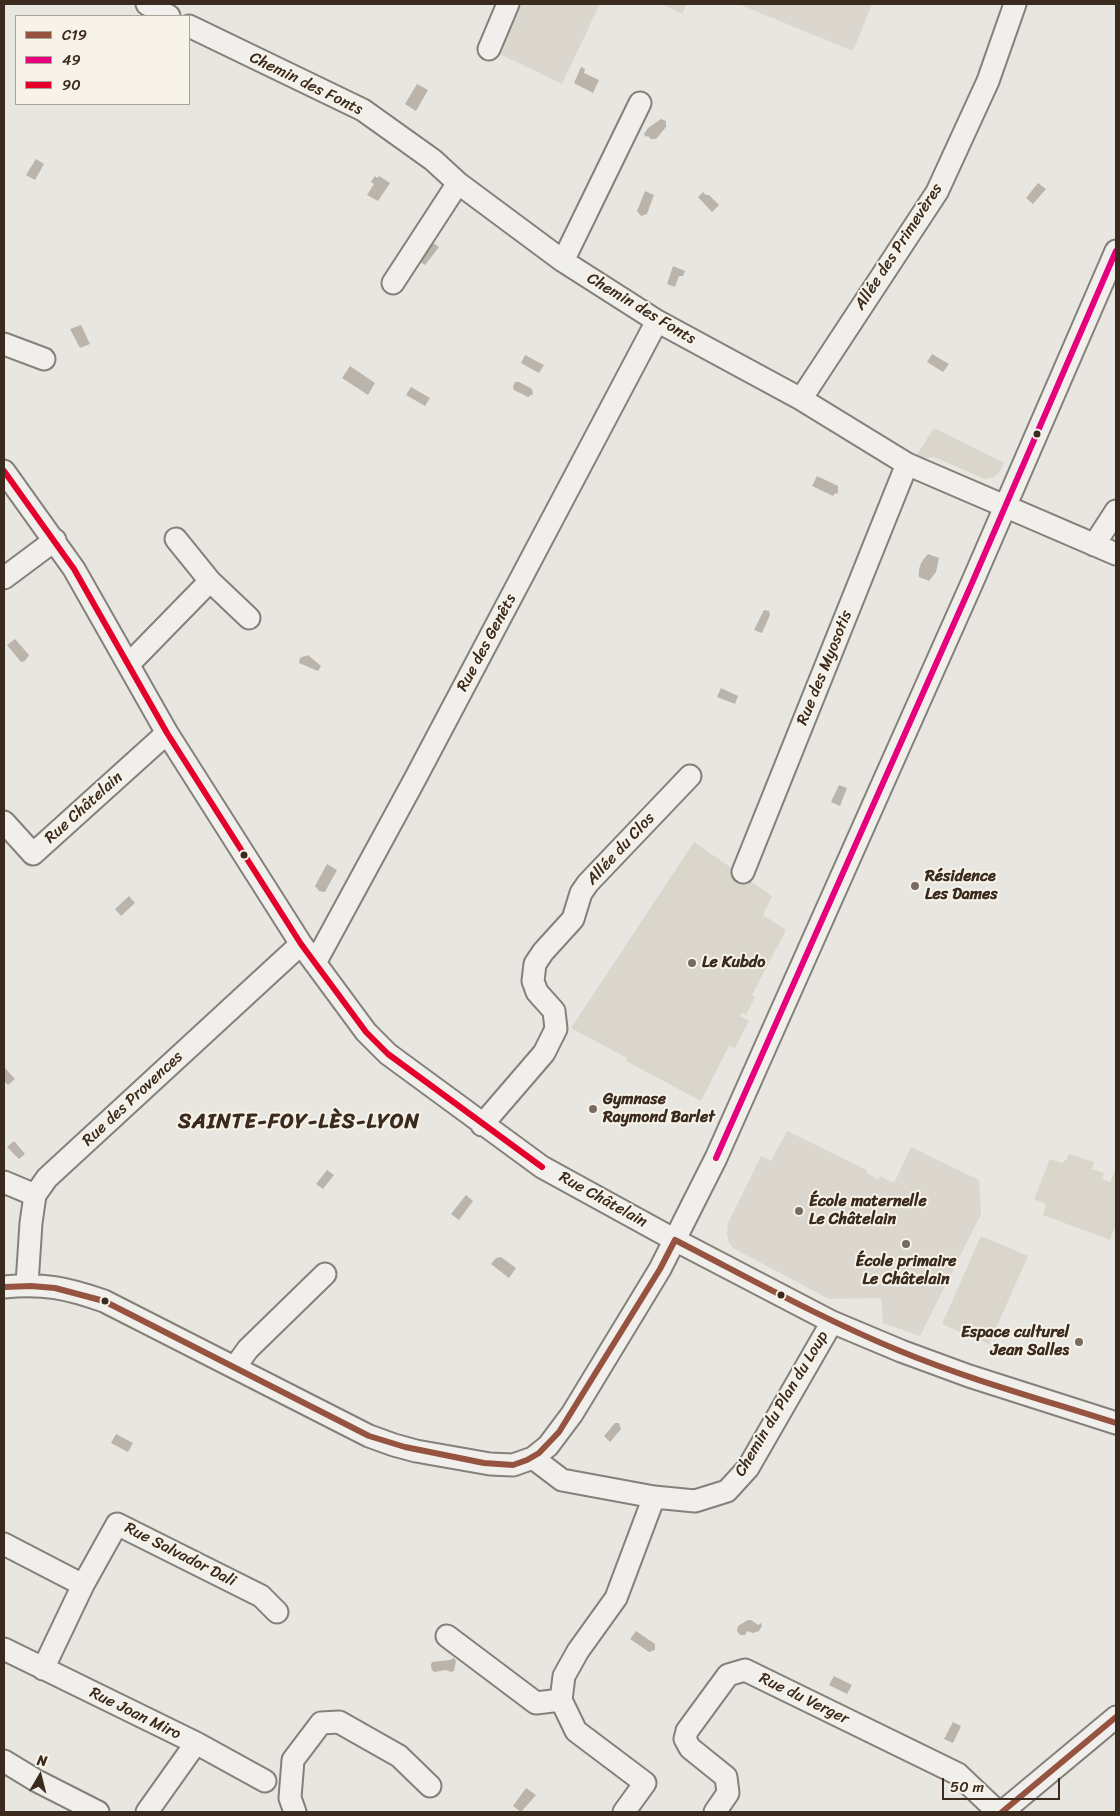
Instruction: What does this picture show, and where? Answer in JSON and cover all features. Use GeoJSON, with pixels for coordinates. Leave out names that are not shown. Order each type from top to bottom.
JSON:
{"type":"FeatureCollection","features":[{"type":"Feature","properties":{"kind":"street"},"geometry":{"type":"LineString","coordinates":[[147,4],[167,15]]}},
{"type":"Feature","properties":{"kind":"street"},"geometry":{"type":"LineString","coordinates":[[489,49],[508,4]]}},
{"type":"Feature","properties":{"kind":"street","name":"Allée des Primevères"},"geometry":{"type":"LineString","coordinates":[[801,399],[937,192],[988,81],[1015,4]]}},
{"type":"Feature","properties":{"kind":"street","name":"Chemin des Fonts"},"geometry":{"type":"LineString","coordinates":[[190,26],[364,110],[433,160],[458,183],[563,261],[657,321],[801,399],[907,464],[1116,554]]}},
{"type":"Feature","properties":{"kind":"street"},"geometry":{"type":"LineString","coordinates":[[563,261],[640,103]]}},
{"type":"Feature","properties":{"kind":"street"},"geometry":{"type":"LineString","coordinates":[[393,283],[458,183]]}},
{"type":"Feature","properties":{"kind":"street"},"geometry":{"type":"LineString","coordinates":[[4,1288],[27,1284],[52,1286],[104,1301],[369,1436],[394,1445],[490,1464],[512,1465],[533,1458],[548,1446],[572,1414],[660,1269],[716,1158],[1005,507],[1116,251]]}},
{"type":"Feature","properties":{"kind":"street","name":"Rue des Genêts"},"geometry":{"type":"LineString","coordinates":[[314,964],[420,771],[657,321]]}},
{"type":"Feature","properties":{"kind":"street"},"geometry":{"type":"LineString","coordinates":[[4,344],[44,359]]}},
{"type":"Feature","properties":{"kind":"street","name":"Rue des Myosotis"},"geometry":{"type":"LineString","coordinates":[[743,872],[907,464]]}},
{"type":"Feature","properties":{"kind":"street","name":"Rue Châtelain"},"geometry":{"type":"LineString","coordinates":[[4,471],[74,569],[167,733],[314,964],[366,1032],[388,1054],[482,1125],[542,1167],[675,1240],[832,1322],[901,1352],[969,1376],[1116,1422]]}},
{"type":"Feature","properties":{"kind":"street"},"geometry":{"type":"LineString","coordinates":[[1094,545],[1116,511]]}},
{"type":"Feature","properties":{"kind":"street"},"geometry":{"type":"LineString","coordinates":[[4,578],[55,540]]}},
{"type":"Feature","properties":{"kind":"street"},"geometry":{"type":"LineString","coordinates":[[176,540],[210,581],[249,618]]}},
{"type":"Feature","properties":{"kind":"street"},"geometry":{"type":"LineString","coordinates":[[129,664],[210,581]]}},
{"type":"Feature","properties":{"kind":"street","name":"Rue Châtelain"},"geometry":{"type":"LineString","coordinates":[[4,822],[33,854],[167,733]]}},
{"type":"Feature","properties":{"kind":"street","name":"Allée du Clos"},"geometry":{"type":"LineString","coordinates":[[482,1125],[544,1053],[556,1029],[554,1011],[536,992],[533,981],[535,964],[543,952],[573,919],[581,893],[588,883],[690,776]]}},
{"type":"Feature","properties":{"kind":"street","name":"Rue des Provences"},"geometry":{"type":"LineString","coordinates":[[34,1195],[47,1178],[301,944]]}},
{"type":"Feature","properties":{"kind":"street"},"geometry":{"type":"LineString","coordinates":[[4,1182],[34,1195],[27,1284]]}},
{"type":"Feature","properties":{"kind":"street"},"geometry":{"type":"LineString","coordinates":[[235,1368],[248,1349],[325,1274]]}},
{"type":"Feature","properties":{"kind":"street","name":"Chemin du Plan du Loup"},"geometry":{"type":"LineString","coordinates":[[533,1458],[562,1480],[654,1497],[695,1501],[727,1491],[748,1468],[832,1322]]}},
{"type":"Feature","properties":{"kind":"street"},"geometry":{"type":"LineString","coordinates":[[624,1812],[645,1783],[576,1731],[561,1700],[564,1676],[578,1652],[616,1598],[654,1497]]}},
{"type":"Feature","properties":{"kind":"street","name":"Rue Salvador Dali"},"geometry":{"type":"LineString","coordinates":[[43,1669],[83,1585],[118,1524],[260,1596],[277,1612]]}},
{"type":"Feature","properties":{"kind":"street"},"geometry":{"type":"LineString","coordinates":[[4,1544],[83,1585]]}},
{"type":"Feature","properties":{"kind":"street"},"geometry":{"type":"LineString","coordinates":[[447,1636],[536,1703],[561,1700]]}},
{"type":"Feature","properties":{"kind":"street","name":"Rue Joan Miro"},"geometry":{"type":"LineString","coordinates":[[4,1649],[196,1744],[266,1781]]}},
{"type":"Feature","properties":{"kind":"street","name":"Rue du Verger"},"geometry":{"type":"LineString","coordinates":[[715,1812],[728,1793],[726,1777],[690,1748],[685,1739],[687,1731],[728,1675],[745,1670],[958,1774],[998,1812]]}},
{"type":"Feature","properties":{"kind":"street"},"geometry":{"type":"LineString","coordinates":[[1002,1812],[1116,1717]]}},
{"type":"Feature","properties":{"kind":"street"},"geometry":{"type":"LineString","coordinates":[[295,1812],[290,1798],[293,1760],[320,1723],[339,1722],[399,1756],[430,1786]]}},
{"type":"Feature","properties":{"kind":"street"},"geometry":{"type":"LineString","coordinates":[[147,1812],[196,1744]]}},
{"type":"Feature","properties":{"kind":"street"},"geometry":{"type":"LineString","coordinates":[[4,1761],[37,1781],[98,1812]]}},
{"type":"Feature","properties":{"kind":"shaded area"},"geometry":{"type":"Polygon","coordinates":[[[499,4],[600,4],[562,84],[481,45],[499,4]]]}},
{"type":"Feature","properties":{"kind":"shaded area"},"geometry":{"type":"Polygon","coordinates":[[[662,4],[687,4],[682,14],[662,4]]]}},
{"type":"Feature","properties":{"kind":"shaded area"},"geometry":{"type":"Polygon","coordinates":[[[738,4],[872,4],[853,51],[738,4]]]}},
{"type":"Feature","properties":{"kind":"shaded area"},"geometry":{"type":"Polygon","coordinates":[[[581,67],[585,69],[584,73],[599,80],[593,93],[574,83],[581,67]]]}},
{"type":"Feature","properties":{"kind":"shaded area"},"geometry":{"type":"Polygon","coordinates":[[[417,84],[428,90],[416,111],[405,104],[417,84]]]}},
{"type":"Feature","properties":{"kind":"shaded area"},"geometry":{"type":"Polygon","coordinates":[[[661,119],[666,121],[666,127],[656,139],[646,137],[644,134],[648,128],[661,119]]]}},
{"type":"Feature","properties":{"kind":"shaded area"},"geometry":{"type":"Polygon","coordinates":[[[36,159],[44,164],[35,180],[26,175],[36,159]]]}},
{"type":"Feature","properties":{"kind":"shaded area"},"geometry":{"type":"Polygon","coordinates":[[[375,176],[377,178],[379,176],[390,183],[378,201],[367,195],[374,184],[371,182],[375,176]]]}},
{"type":"Feature","properties":{"kind":"shaded area"},"geometry":{"type":"Polygon","coordinates":[[[1038,183],[1046,189],[1033,204],[1026,198],[1038,183]]]}},
{"type":"Feature","properties":{"kind":"shaded area"},"geometry":{"type":"Polygon","coordinates":[[[645,191],[654,195],[647,214],[641,216],[637,211],[645,191]]]}},
{"type":"Feature","properties":{"kind":"shaded area"},"geometry":{"type":"Polygon","coordinates":[[[703,192],[719,205],[712,212],[698,197],[703,192]]]}},
{"type":"Feature","properties":{"kind":"shaded area"},"geometry":{"type":"Polygon","coordinates":[[[427,239],[439,247],[425,265],[415,258],[427,239]]]}},
{"type":"Feature","properties":{"kind":"shaded area"},"geometry":{"type":"Polygon","coordinates":[[[673,266],[685,271],[683,276],[679,276],[675,287],[667,284],[673,266]]]}},
{"type":"Feature","properties":{"kind":"shaded area"},"geometry":{"type":"Polygon","coordinates":[[[81,325],[90,344],[80,348],[70,329],[81,325]]]}},
{"type":"Feature","properties":{"kind":"shaded area"},"geometry":{"type":"Polygon","coordinates":[[[932,354],[949,364],[943,372],[927,362],[932,354]]]}},
{"type":"Feature","properties":{"kind":"shaded area"},"geometry":{"type":"Polygon","coordinates":[[[525,355],[544,365],[539,373],[521,363],[525,355]]]}},
{"type":"Feature","properties":{"kind":"shaded area"},"geometry":{"type":"Polygon","coordinates":[[[350,366],[375,383],[368,395],[342,378],[350,366]]]}},
{"type":"Feature","properties":{"kind":"shaded area"},"geometry":{"type":"Polygon","coordinates":[[[515,382],[519,382],[532,389],[533,394],[528,397],[514,390],[515,382]]]}},
{"type":"Feature","properties":{"kind":"shaded area"},"geometry":{"type":"Polygon","coordinates":[[[411,387],[430,398],[425,406],[406,395],[411,387]]]}},
{"type":"Feature","properties":{"kind":"shaded area"},"geometry":{"type":"Polygon","coordinates":[[[934,428],[1004,463],[1001,470],[995,476],[985,479],[934,457],[918,461],[914,459],[934,428]]]}},
{"type":"Feature","properties":{"kind":"shaded area"},"geometry":{"type":"Polygon","coordinates":[[[817,476],[838,486],[838,493],[833,496],[812,486],[817,476]]]}},
{"type":"Feature","properties":{"kind":"shaded area"},"geometry":{"type":"Polygon","coordinates":[[[928,554],[939,558],[936,572],[929,581],[919,577],[920,565],[928,554]]]}},
{"type":"Feature","properties":{"kind":"shaded area"},"geometry":{"type":"Polygon","coordinates":[[[764,610],[769,611],[770,615],[762,633],[754,630],[764,610]]]}},
{"type":"Feature","properties":{"kind":"shaded area"},"geometry":{"type":"Polygon","coordinates":[[[15,639],[29,655],[25,661],[21,662],[7,645],[15,639]]]}},
{"type":"Feature","properties":{"kind":"shaded area"},"geometry":{"type":"Polygon","coordinates":[[[308,655],[321,666],[318,671],[299,663],[300,658],[308,655]]]}},
{"type":"Feature","properties":{"kind":"shaded area"},"geometry":{"type":"Polygon","coordinates":[[[721,688],[738,696],[735,704],[717,697],[721,688]]]}},
{"type":"Feature","properties":{"kind":"shaded area"},"geometry":{"type":"Polygon","coordinates":[[[839,785],[847,788],[840,806],[831,802],[839,785]]]}},
{"type":"Feature","properties":{"kind":"shaded area","name":"Le Kubdo"},"geometry":{"type":"Polygon","coordinates":[[[694,842],[772,896],[763,915],[786,930],[752,995],[755,997],[746,1015],[742,1013],[740,1016],[749,1021],[735,1048],[729,1046],[701,1101],[626,1061],[627,1058],[571,1028],[694,842]]]}},
{"type":"Feature","properties":{"kind":"shaded area"},"geometry":{"type":"Polygon","coordinates":[[[327,864],[337,870],[325,892],[319,891],[315,886],[327,864]]]}},
{"type":"Feature","properties":{"kind":"shaded area"},"geometry":{"type":"Polygon","coordinates":[[[129,896],[135,903],[121,916],[115,909],[129,896]]]}},
{"type":"Feature","properties":{"kind":"shaded area"},"geometry":{"type":"Polygon","coordinates":[[[4,1067],[15,1079],[8,1085],[4,1081],[4,1067]]]}},
{"type":"Feature","properties":{"kind":"shaded area"},"geometry":{"type":"Polygon","coordinates":[[[787,1131],[867,1170],[867,1173],[879,1180],[880,1176],[894,1183],[911,1147],[979,1180],[981,1214],[920,1336],[883,1323],[881,1298],[829,1299],[733,1248],[729,1243],[727,1234],[728,1223],[761,1156],[771,1161],[787,1131]]]}},
{"type":"Feature","properties":{"kind":"shaded area"},"geometry":{"type":"Polygon","coordinates":[[[14,1141],[25,1154],[19,1159],[7,1147],[14,1141]]]}},
{"type":"Feature","properties":{"kind":"shaded area"},"geometry":{"type":"Polygon","coordinates":[[[1069,1154],[1094,1162],[1092,1169],[1104,1173],[1102,1179],[1110,1182],[1116,1167],[1116,1229],[1114,1229],[1110,1240],[1043,1215],[1046,1204],[1034,1199],[1050,1159],[1062,1163],[1069,1154]]]}},
{"type":"Feature","properties":{"kind":"shaded area"},"geometry":{"type":"Polygon","coordinates":[[[327,1170],[334,1175],[323,1189],[316,1184],[327,1170]]]}},
{"type":"Feature","properties":{"kind":"shaded area"},"geometry":{"type":"Polygon","coordinates":[[[466,1195],[473,1201],[459,1220],[451,1214],[466,1195]]]}},
{"type":"Feature","properties":{"kind":"shaded area"},"geometry":{"type":"Polygon","coordinates":[[[981,1236],[1028,1256],[989,1344],[942,1324],[981,1236]]]}},
{"type":"Feature","properties":{"kind":"shaded area"},"geometry":{"type":"Polygon","coordinates":[[[501,1257],[516,1268],[509,1278],[491,1264],[496,1258],[501,1257]]]}},
{"type":"Feature","properties":{"kind":"shaded area"},"geometry":{"type":"Polygon","coordinates":[[[615,1423],[619,1423],[621,1429],[610,1442],[604,1436],[615,1423]]]}},
{"type":"Feature","properties":{"kind":"shaded area"},"geometry":{"type":"Polygon","coordinates":[[[116,1434],[133,1443],[128,1452],[111,1443],[116,1434]]]}},
{"type":"Feature","properties":{"kind":"shaded area"},"geometry":{"type":"Polygon","coordinates":[[[748,1620],[758,1625],[761,1623],[762,1626],[759,1631],[753,1633],[747,1631],[745,1635],[740,1635],[737,1631],[738,1626],[748,1620]]]}},
{"type":"Feature","properties":{"kind":"shaded area"},"geometry":{"type":"Polygon","coordinates":[[[636,1631],[655,1644],[655,1650],[649,1652],[630,1639],[636,1631]]]}},
{"type":"Feature","properties":{"kind":"shaded area"},"geometry":{"type":"Polygon","coordinates":[[[454,1658],[456,1661],[454,1671],[434,1672],[432,1669],[432,1662],[454,1658]]]}},
{"type":"Feature","properties":{"kind":"shaded area"},"geometry":{"type":"Polygon","coordinates":[[[834,1676],[852,1685],[847,1694],[829,1685],[834,1676]]]}},
{"type":"Feature","properties":{"kind":"shaded area"},"geometry":{"type":"Polygon","coordinates":[[[953,1722],[961,1726],[953,1743],[944,1739],[953,1722]]]}},
{"type":"Feature","properties":{"kind":"shaded area"},"geometry":{"type":"Polygon","coordinates":[[[526,1788],[536,1795],[521,1812],[513,1806],[526,1788]]]}},
{"type":"Feature","properties":{"kind":"transit line","name":"49"},"geometry":{"type":"LineString","coordinates":[[716,1158],[972,583],[1116,251]]}},
{"type":"Feature","properties":{"kind":"transit line","name":"90"},"geometry":{"type":"LineString","coordinates":[[4,471],[74,569],[167,733],[301,944],[366,1032],[388,1054],[542,1167]]}},
{"type":"Feature","properties":{"kind":"transit line","name":"C19"},"geometry":{"type":"LineString","coordinates":[[675,1240],[814,1312],[871,1339],[980,1380],[1116,1423]]}},
{"type":"Feature","properties":{"kind":"transit line","name":"C19"},"geometry":{"type":"LineString","coordinates":[[4,1287],[31,1286],[55,1288],[104,1301],[369,1436],[405,1447],[484,1463],[513,1465],[539,1453],[559,1432],[660,1269],[675,1240]]}},
{"type":"Feature","properties":{"kind":"transit line","name":"C19"},"geometry":{"type":"LineString","coordinates":[[1002,1812],[1116,1717]]}},
{"type":"Feature","properties":{"kind":"place","name":"Résidence Les Dames"},"geometry":{"type":"Point","coordinates":[915,886]}},
{"type":"Feature","properties":{"kind":"place","name":"Le Kubdo"},"geometry":{"type":"Point","coordinates":[692,963]}},
{"type":"Feature","properties":{"kind":"place","name":"Gymnase Raymond Barlet"},"geometry":{"type":"Point","coordinates":[593,1109]}},
{"type":"Feature","properties":{"kind":"place","name":"École maternelle Le Châtelain"},"geometry":{"type":"Point","coordinates":[799,1211]}},
{"type":"Feature","properties":{"kind":"place","name":"École primaire Le Châtelain"},"geometry":{"type":"Point","coordinates":[906,1244]}},
{"type":"Feature","properties":{"kind":"place","name":"Espace culturel Jean Salles"},"geometry":{"type":"Point","coordinates":[1079,1342]}},
{"type":"Feature","properties":{"kind":"district","name":"SAINTE-FOY-LÈS-LYON"},"geometry":{"type":"Point","coordinates":[299,1123]}}]}
